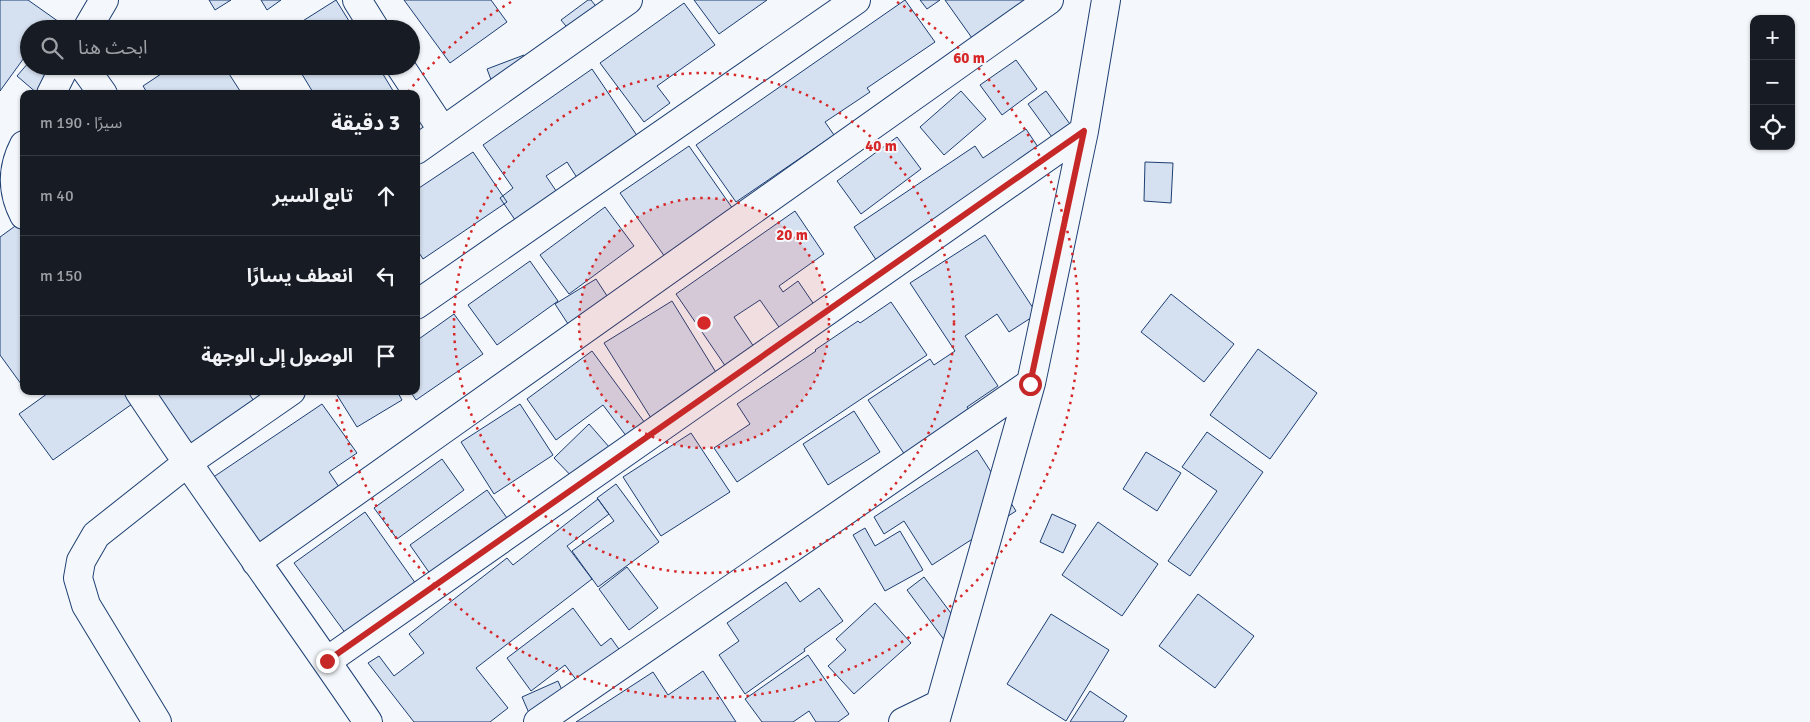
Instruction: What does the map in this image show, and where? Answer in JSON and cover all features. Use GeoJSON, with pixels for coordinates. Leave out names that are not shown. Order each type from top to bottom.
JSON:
{"type":"FeatureCollection","features":[{"type":"Feature","properties":{"kind":"street"},"geometry":{"type":"LineString","coordinates":[[92,20],[104,0]]}},
{"type":"Feature","properties":{"kind":"street"},"geometry":{"type":"LineString","coordinates":[[357,0],[370,20]]}},
{"type":"Feature","properties":{"kind":"street"},"geometry":{"type":"LineString","coordinates":[[420,147],[628,0]]}},
{"type":"Feature","properties":{"kind":"street"},"geometry":{"type":"LineString","coordinates":[[420,302],[856,0]]}},
{"type":"Feature","properties":{"kind":"street"},"geometry":{"type":"LineString","coordinates":[[256,562],[1049,0]]}},
{"type":"Feature","properties":{"kind":"street"},"geometry":{"type":"LineString","coordinates":[[903,722],[938,713],[1030,384],[1084,131],[1106,0]]}},
{"type":"Feature","properties":{"kind":"street"},"geometry":{"type":"LineString","coordinates":[[53,90],[60,75]]}},
{"type":"Feature","properties":{"kind":"street"},"geometry":{"type":"LineString","coordinates":[[89,75],[100,90]]}},
{"type":"Feature","properties":{"kind":"street"},"geometry":{"type":"LineString","coordinates":[[406,75],[416,90]]}},
{"type":"Feature","properties":{"kind":"street"},"geometry":{"type":"LineString","coordinates":[[420,96],[443,131]]}},
{"type":"Feature","properties":{"kind":"street"},"geometry":{"type":"LineString","coordinates":[[327,661],[1084,131]]}},
{"type":"Feature","properties":{"kind":"street"},"geometry":{"type":"LineString","coordinates":[[20,152],[14,179],[17,202],[20,208]]}},
{"type":"Feature","properties":{"kind":"street"},"geometry":{"type":"LineString","coordinates":[[538,722],[1030,384]]}},
{"type":"Feature","properties":{"kind":"street"},"geometry":{"type":"LineString","coordinates":[[142,395],[368,722]]}},
{"type":"Feature","properties":{"kind":"street"},"geometry":{"type":"LineString","coordinates":[[157,722],[86,605],[78,578],[81,561],[96,535],[187,463],[285,395]]}},
{"type":"Feature","properties":{"kind":"building"},"geometry":{"type":"Polygon","coordinates":[[[0,0],[28,0],[56,20],[20,20],[20,63],[0,91],[0,0]]]}},
{"type":"Feature","properties":{"kind":"building"},"geometry":{"type":"Polygon","coordinates":[[[209,0],[231,0],[215,10],[209,0]]]}},
{"type":"Feature","properties":{"kind":"building"},"geometry":{"type":"Polygon","coordinates":[[[261,0],[281,0],[267,10],[261,0]]]}},
{"type":"Feature","properties":{"kind":"building"},"geometry":{"type":"Polygon","coordinates":[[[336,0],[348,20],[304,20],[336,0]]]}},
{"type":"Feature","properties":{"kind":"building"},"geometry":{"type":"Polygon","coordinates":[[[404,0],[491,0],[507,22],[450,63],[404,0]]]}},
{"type":"Feature","properties":{"kind":"building"},"geometry":{"type":"Polygon","coordinates":[[[588,0],[591,0],[607,20],[579,42],[561,20],[588,0]]]}},
{"type":"Feature","properties":{"kind":"building"},"geometry":{"type":"Polygon","coordinates":[[[694,0],[767,0],[719,34],[694,0]]]}},
{"type":"Feature","properties":{"kind":"building"},"geometry":{"type":"Polygon","coordinates":[[[905,0],[935,42],[867,88],[870,92],[825,122],[834,135],[736,202],[696,145],[905,0]]]}},
{"type":"Feature","properties":{"kind":"building"},"geometry":{"type":"Polygon","coordinates":[[[920,0],[940,0],[927,9],[920,0]]]}},
{"type":"Feature","properties":{"kind":"building"},"geometry":{"type":"Polygon","coordinates":[[[945,0],[1026,0],[972,38],[945,0]]]}},
{"type":"Feature","properties":{"kind":"building"},"geometry":{"type":"Polygon","coordinates":[[[684,3],[715,45],[657,86],[670,103],[644,122],[600,63],[684,3]]]}},
{"type":"Feature","properties":{"kind":"building"},"geometry":{"type":"Polygon","coordinates":[[[524,55],[530,71],[493,85],[487,69],[524,55]]]}},
{"type":"Feature","properties":{"kind":"building"},"geometry":{"type":"Polygon","coordinates":[[[1016,60],[1037,89],[1002,115],[980,85],[1016,60]]]}},
{"type":"Feature","properties":{"kind":"building"},"geometry":{"type":"Polygon","coordinates":[[[592,69],[640,140],[581,184],[567,162],[546,176],[563,201],[522,230],[500,198],[513,188],[483,145],[592,69]]]}},
{"type":"Feature","properties":{"kind":"building"},"geometry":{"type":"Polygon","coordinates":[[[20,72],[20,75],[54,75],[41,90],[33,90],[17,76],[20,72]]]}},
{"type":"Feature","properties":{"kind":"building"},"geometry":{"type":"Polygon","coordinates":[[[160,75],[230,75],[239,90],[146,90],[143,86],[160,75]]]}},
{"type":"Feature","properties":{"kind":"building"},"geometry":{"type":"Polygon","coordinates":[[[302,75],[383,75],[393,90],[312,90],[302,75]]]}},
{"type":"Feature","properties":{"kind":"building"},"geometry":{"type":"Polygon","coordinates":[[[961,91],[986,119],[944,155],[920,127],[961,91]]]}},
{"type":"Feature","properties":{"kind":"building"},"geometry":{"type":"Polygon","coordinates":[[[1046,91],[1075,131],[1057,144],[1028,104],[1046,91]]]}},
{"type":"Feature","properties":{"kind":"building"},"geometry":{"type":"Polygon","coordinates":[[[1026,129],[1048,162],[885,273],[854,227],[975,146],[983,158],[1026,129]]]}},
{"type":"Feature","properties":{"kind":"building"},"geometry":{"type":"Polygon","coordinates":[[[897,137],[921,169],[861,214],[837,181],[897,137]]]}},
{"type":"Feature","properties":{"kind":"building"},"geometry":{"type":"Polygon","coordinates":[[[689,146],[740,219],[672,267],[620,193],[689,146]]]}},
{"type":"Feature","properties":{"kind":"building"},"geometry":{"type":"Polygon","coordinates":[[[473,152],[507,202],[423,259],[420,254],[420,187],[473,152]]]}},
{"type":"Feature","properties":{"kind":"building"},"geometry":{"type":"Polygon","coordinates":[[[1145,162],[1173,163],[1171,203],[1144,201],[1145,162]]]}},
{"type":"Feature","properties":{"kind":"building"},"geometry":{"type":"Polygon","coordinates":[[[605,207],[634,246],[569,294],[540,255],[605,207]]]}},
{"type":"Feature","properties":{"kind":"building"},"geometry":{"type":"Polygon","coordinates":[[[795,211],[824,254],[779,286],[783,292],[798,281],[815,306],[781,330],[760,300],[734,317],[756,350],[728,370],[676,294],[795,211]]]}},
{"type":"Feature","properties":{"kind":"building"},"geometry":{"type":"Polygon","coordinates":[[[18,224],[20,227],[20,382],[0,355],[0,237],[18,224]]]}},
{"type":"Feature","properties":{"kind":"building"},"geometry":{"type":"Polygon","coordinates":[[[985,235],[1037,314],[1009,332],[997,314],[965,336],[998,386],[967,407],[970,412],[905,455],[868,400],[930,359],[934,365],[955,351],[910,283],[985,235]]]}},
{"type":"Feature","properties":{"kind":"building"},"geometry":{"type":"Polygon","coordinates":[[[530,261],[558,301],[497,345],[468,305],[530,261]]]}},
{"type":"Feature","properties":{"kind":"building"},"geometry":{"type":"Polygon","coordinates":[[[596,279],[611,302],[570,327],[555,304],[596,279]]]}},
{"type":"Feature","properties":{"kind":"building"},"geometry":{"type":"Polygon","coordinates":[[[1171,294],[1234,344],[1204,382],[1141,332],[1171,294]]]}},
{"type":"Feature","properties":{"kind":"building"},"geometry":{"type":"Polygon","coordinates":[[[672,301],[717,374],[656,426],[604,343],[672,301]]]}},
{"type":"Feature","properties":{"kind":"building"},"geometry":{"type":"Polygon","coordinates":[[[891,302],[927,355],[737,482],[714,448],[750,424],[737,404],[858,321],[860,323],[891,302]]]}},
{"type":"Feature","properties":{"kind":"building"},"geometry":{"type":"Polygon","coordinates":[[[454,314],[483,354],[416,400],[413,395],[420,395],[420,338],[454,314]]]}},
{"type":"Feature","properties":{"kind":"building"},"geometry":{"type":"Polygon","coordinates":[[[1258,349],[1317,393],[1270,459],[1210,415],[1258,349]]]}},
{"type":"Feature","properties":{"kind":"building"},"geometry":{"type":"Polygon","coordinates":[[[592,351],[645,423],[627,437],[603,405],[556,440],[527,399],[592,351]]]}},
{"type":"Feature","properties":{"kind":"building"},"geometry":{"type":"Polygon","coordinates":[[[45,395],[145,395],[53,460],[19,414],[45,395]]]}},
{"type":"Feature","properties":{"kind":"building"},"geometry":{"type":"Polygon","coordinates":[[[153,395],[250,395],[261,411],[198,457],[153,395]]]}},
{"type":"Feature","properties":{"kind":"building"},"geometry":{"type":"Polygon","coordinates":[[[337,395],[399,395],[402,400],[357,427],[337,395]]]}},
{"type":"Feature","properties":{"kind":"building"},"geometry":{"type":"Polygon","coordinates":[[[322,404],[357,453],[329,472],[345,496],[262,552],[212,478],[322,404]]]}},
{"type":"Feature","properties":{"kind":"building"},"geometry":{"type":"Polygon","coordinates":[[[520,404],[553,455],[494,494],[461,442],[520,404]]]}},
{"type":"Feature","properties":{"kind":"building"},"geometry":{"type":"Polygon","coordinates":[[[854,411],[880,452],[828,485],[803,444],[854,411]]]}},
{"type":"Feature","properties":{"kind":"building"},"geometry":{"type":"Polygon","coordinates":[[[589,424],[610,448],[576,481],[554,458],[589,424]]]}},
{"type":"Feature","properties":{"kind":"building"},"geometry":{"type":"Polygon","coordinates":[[[1207,432],[1263,472],[1190,576],[1168,561],[1217,491],[1182,467],[1207,432]]]}},
{"type":"Feature","properties":{"kind":"building"},"geometry":{"type":"Polygon","coordinates":[[[691,433],[730,492],[661,536],[623,477],[691,433]]]}},
{"type":"Feature","properties":{"kind":"building"},"geometry":{"type":"Polygon","coordinates":[[[977,450],[1016,511],[932,565],[904,521],[884,534],[874,517],[977,450]]]}},
{"type":"Feature","properties":{"kind":"building"},"geometry":{"type":"Polygon","coordinates":[[[1146,452],[1181,473],[1157,511],[1123,489],[1146,452]]]}},
{"type":"Feature","properties":{"kind":"building"},"geometry":{"type":"Polygon","coordinates":[[[442,459],[464,490],[397,539],[374,508],[442,459]]]}},
{"type":"Feature","properties":{"kind":"building"},"geometry":{"type":"Polygon","coordinates":[[[616,484],[659,542],[598,587],[572,551],[614,521],[597,498],[616,484]]]}},
{"type":"Feature","properties":{"kind":"building"},"geometry":{"type":"Polygon","coordinates":[[[487,490],[517,532],[440,588],[410,545],[487,490]]]}},
{"type":"Feature","properties":{"kind":"building"},"geometry":{"type":"Polygon","coordinates":[[[598,499],[609,514],[567,546],[592,579],[476,668],[508,708],[490,722],[414,722],[368,663],[379,656],[394,676],[424,653],[409,634],[507,558],[513,565],[598,499]]]}},
{"type":"Feature","properties":{"kind":"building"},"geometry":{"type":"Polygon","coordinates":[[[365,512],[416,584],[346,634],[294,563],[365,512]]]}},
{"type":"Feature","properties":{"kind":"building"},"geometry":{"type":"Polygon","coordinates":[[[1052,514],[1076,525],[1063,553],[1040,542],[1052,514]]]}},
{"type":"Feature","properties":{"kind":"building"},"geometry":{"type":"Polygon","coordinates":[[[1098,522],[1158,564],[1122,616],[1062,575],[1098,522]]]}},
{"type":"Feature","properties":{"kind":"building"},"geometry":{"type":"Polygon","coordinates":[[[865,528],[875,546],[900,531],[923,570],[885,591],[853,535],[865,528]]]}},
{"type":"Feature","properties":{"kind":"building"},"geometry":{"type":"Polygon","coordinates":[[[627,567],[658,608],[629,630],[599,589],[627,567]]]}},
{"type":"Feature","properties":{"kind":"building"},"geometry":{"type":"Polygon","coordinates":[[[924,577],[962,628],[945,641],[907,590],[924,577]]]}},
{"type":"Feature","properties":{"kind":"building"},"geometry":{"type":"Polygon","coordinates":[[[786,582],[800,602],[819,588],[843,621],[745,694],[719,655],[739,641],[727,623],[786,582]]]}},
{"type":"Feature","properties":{"kind":"building"},"geometry":{"type":"Polygon","coordinates":[[[1198,594],[1254,636],[1215,688],[1159,646],[1198,594]]]}},
{"type":"Feature","properties":{"kind":"building"},"geometry":{"type":"Polygon","coordinates":[[[875,603],[911,643],[854,694],[828,666],[846,650],[836,639],[875,603]]]}},
{"type":"Feature","properties":{"kind":"building"},"geometry":{"type":"Polygon","coordinates":[[[573,608],[601,646],[611,638],[626,659],[584,690],[565,665],[531,691],[507,658],[573,608]]]}},
{"type":"Feature","properties":{"kind":"building"},"geometry":{"type":"Polygon","coordinates":[[[1051,614],[1109,650],[1066,721],[1007,684],[1051,614]]]}},
{"type":"Feature","properties":{"kind":"building"},"geometry":{"type":"Polygon","coordinates":[[[808,655],[849,714],[838,722],[816,722],[809,711],[793,722],[762,722],[745,699],[808,655]]]}},
{"type":"Feature","properties":{"kind":"building"},"geometry":{"type":"Polygon","coordinates":[[[703,671],[736,722],[576,722],[653,672],[668,695],[703,671]]]}},
{"type":"Feature","properties":{"kind":"building"},"geometry":{"type":"Polygon","coordinates":[[[558,681],[568,704],[532,720],[522,697],[558,681]]]}},
{"type":"Feature","properties":{"kind":"building"},"geometry":{"type":"Polygon","coordinates":[[[1090,691],[1127,716],[1123,722],[1070,722],[1090,691]]]}},
{"type":"Feature","properties":{"kind":"route"},"geometry":{"type":"LineString","coordinates":[[327,661],[1084,131],[1030,384]]}}]}
